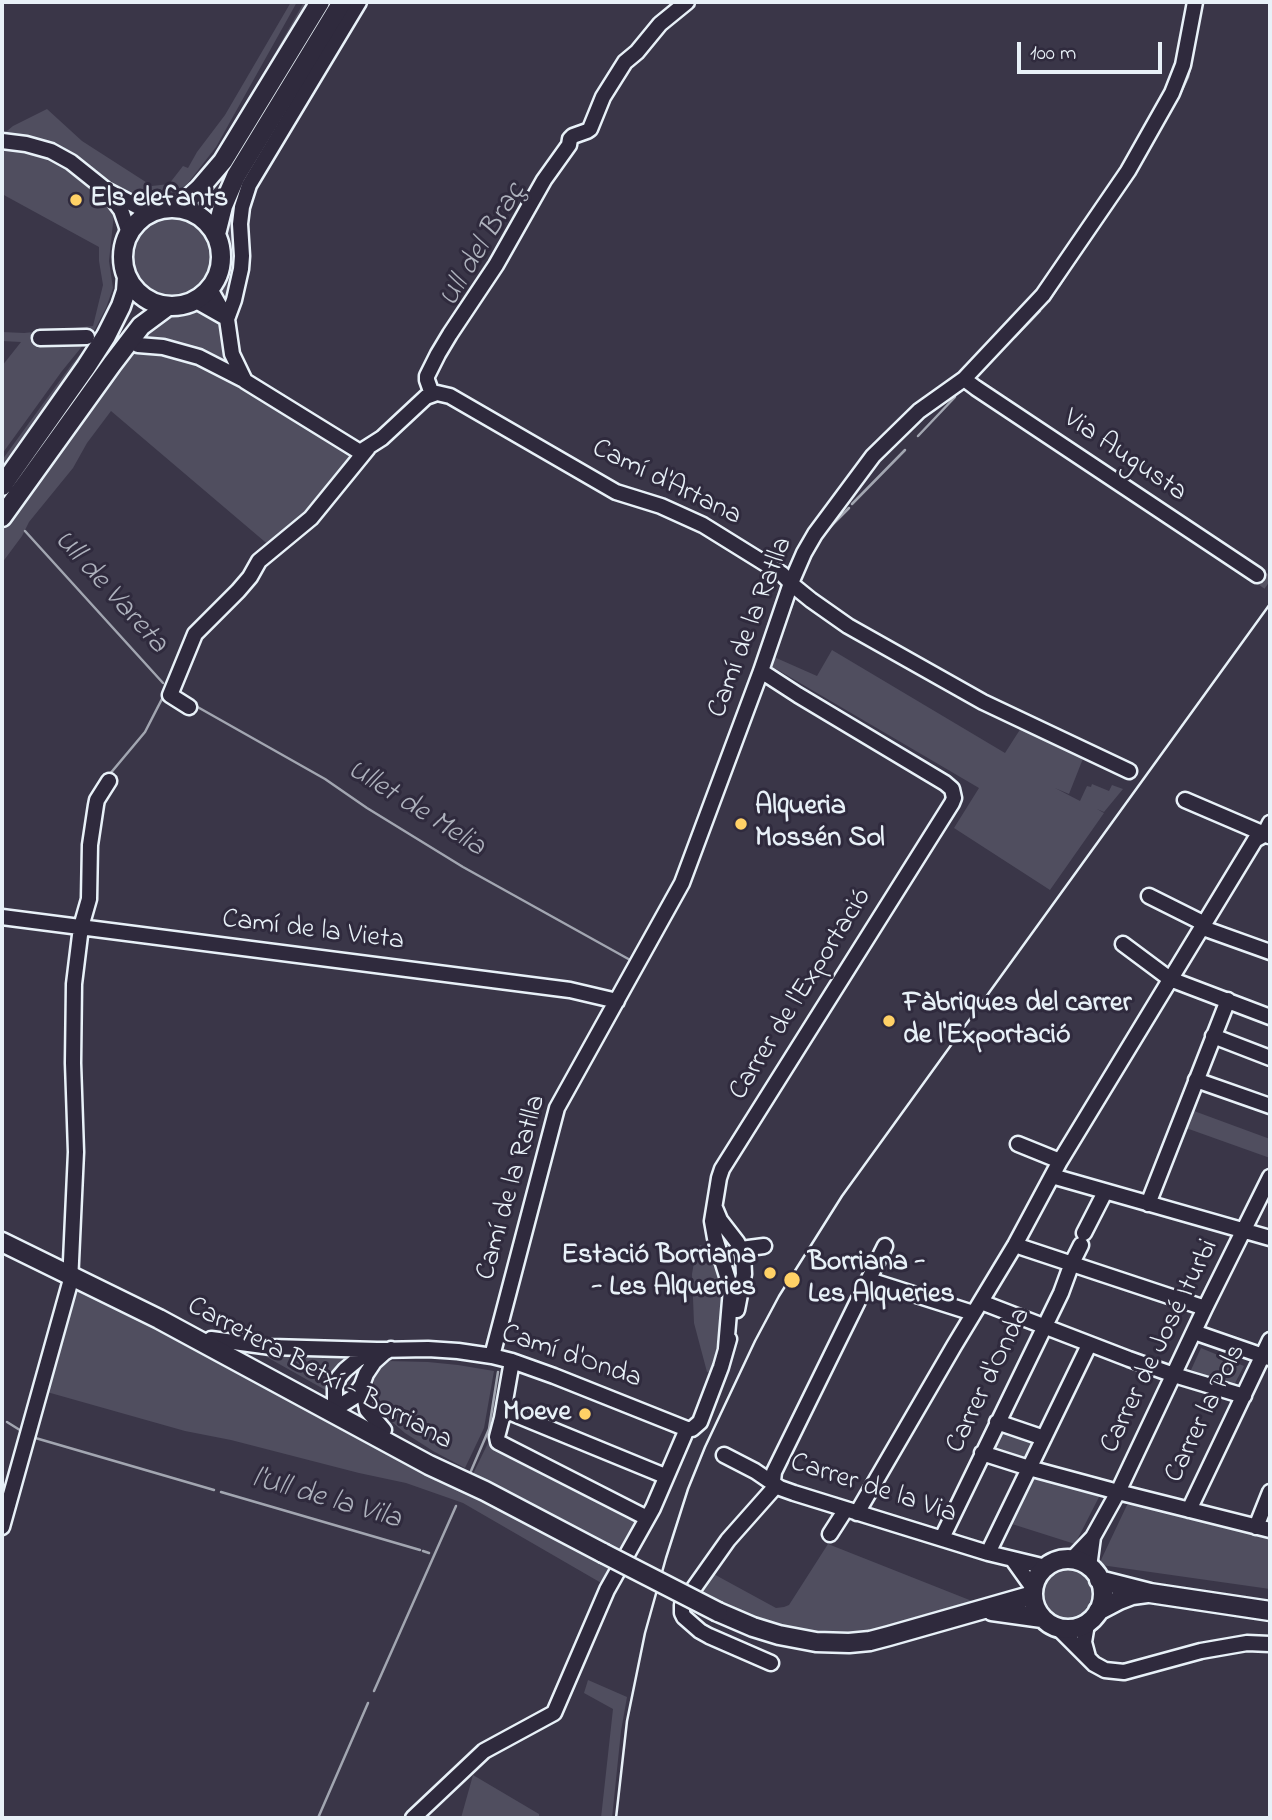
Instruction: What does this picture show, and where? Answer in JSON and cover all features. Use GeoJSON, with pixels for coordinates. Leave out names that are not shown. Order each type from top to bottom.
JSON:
{"type":"FeatureCollection","features":[{"type":"Feature","properties":{"kind":"main road"},"geometry":{"type":"LineString","coordinates":[[178,208],[199,190],[223,161],[320,2]]}},
{"type":"Feature","properties":{"kind":"main road"},"geometry":{"type":"LineString","coordinates":[[216,234],[223,206],[236,176],[342,2]]}},
{"type":"Feature","properties":{"kind":"main road"},"geometry":{"type":"LineString","coordinates":[[2,486],[106,336],[126,291],[127,277],[123,255],[129,233],[138,222],[149,213],[163,208],[178,208],[193,212],[206,221],[216,234],[222,252],[220,272],[211,289],[196,301],[169,306],[151,302],[137,292],[127,277]]}},
{"type":"Feature","properties":{"kind":"main road"},"geometry":{"type":"LineString","coordinates":[[2,517],[141,326],[169,306]]}},
{"type":"Feature","properties":{"kind":"main road"},"geometry":{"type":"LineString","coordinates":[[2,1242],[159,1319]]}},
{"type":"Feature","properties":{"kind":"main road","name":"Carretera Betxí - Borriana"},"geometry":{"type":"LineString","coordinates":[[159,1319],[211,1339],[251,1359],[389,1437]]}},
{"type":"Feature","properties":{"kind":"main road","name":"Carretera Betxí - Borriana"},"geometry":{"type":"LineString","coordinates":[[159,1319],[254,1370],[419,1452],[453,1476],[718,1612],[769,1633],[837,1643],[877,1639],[985,1609],[1033,1591]]}},
{"type":"Feature","properties":{"kind":"main road"},"geometry":{"type":"LineString","coordinates":[[1150,1593],[1119,1600],[1074,1628],[1058,1628],[1042,1618],[1034,1603],[1033,1591],[1040,1573],[1046,1567],[1058,1561],[1071,1560],[1081,1562],[1094,1573],[1150,1593],[1270,1611]]}},
{"type":"Feature","properties":{"kind":"main road"},"geometry":{"type":"LineString","coordinates":[[1093,1618],[1102,1601],[1102,1590],[1094,1573]]}},
{"type":"Feature","properties":{"kind":"main road","name":"Carretera Betxí - Borriana"},"geometry":{"type":"LineString","coordinates":[[985,1609],[1042,1618]]}},
{"type":"Feature","properties":{"kind":"street"},"geometry":{"type":"LineString","coordinates":[[227,319],[242,269],[240,224],[249,185],[359,2]]}},
{"type":"Feature","properties":{"kind":"street"},"geometry":{"type":"LineString","coordinates":[[138,345],[199,357],[245,381],[360,452],[368,448],[432,394],[427,376],[438,354],[496,265],[544,180],[569,145],[570,139],[590,128],[603,97],[625,62],[660,24],[687,2]]}},
{"type":"Feature","properties":{"kind":"street","name":"Camí de la Ratlla"},"geometry":{"type":"LineString","coordinates":[[492,1356],[557,1108],[681,883],[804,553],[873,456],[919,411],[964,379],[1043,295],[1128,171],[1176,84],[1183,65],[1195,2]]}},
{"type":"Feature","properties":{"kind":"street"},"geometry":{"type":"LineString","coordinates":[[2,141],[51,151],[71,162],[106,190],[149,213]]}},
{"type":"Feature","properties":{"kind":"street"},"geometry":{"type":"LineString","coordinates":[[106,190],[121,210],[129,233]]}},
{"type":"Feature","properties":{"kind":"street"},"geometry":{"type":"LineString","coordinates":[[211,289],[227,319],[232,354],[245,381]]}},
{"type":"Feature","properties":{"kind":"street"},"geometry":{"type":"LineString","coordinates":[[196,301],[227,319]]}},
{"type":"Feature","properties":{"kind":"street"},"geometry":{"type":"LineString","coordinates":[[40,338],[87,337]]}},
{"type":"Feature","properties":{"kind":"street","name":"Via Augusta"},"geometry":{"type":"LineString","coordinates":[[964,379],[1257,576]]}},
{"type":"Feature","properties":{"kind":"street","name":"Camí d'Artana"},"geometry":{"type":"LineString","coordinates":[[432,394],[450,396],[616,492],[661,506],[703,525],[782,574],[811,600],[848,626],[983,702],[1129,771]]}},
{"type":"Feature","properties":{"kind":"street"},"geometry":{"type":"LineString","coordinates":[[189,707],[170,695],[195,634],[250,577],[259,562],[310,518],[368,448]]}},
{"type":"Feature","properties":{"kind":"street","name":"Carrer de l'Exportació"},"geometry":{"type":"LineString","coordinates":[[716,1213],[719,1178],[726,1163],[954,798],[952,789],[945,783],[761,671]]}},
{"type":"Feature","properties":{"kind":"street"},"geometry":{"type":"LineString","coordinates":[[2,1527],[70,1283],[76,1152],[74,984],[81,928],[89,899],[90,845],[97,800],[109,781]]}},
{"type":"Feature","properties":{"kind":"street"},"geometry":{"type":"LineString","coordinates":[[1185,800],[1268,831]]}},
{"type":"Feature","properties":{"kind":"street"},"geometry":{"type":"LineString","coordinates":[[830,1534],[851,1511],[977,1308],[1015,1245],[1060,1161],[1255,840],[1268,831]]}},
{"type":"Feature","properties":{"kind":"street"},"geometry":{"type":"LineString","coordinates":[[1149,896],[1204,926],[1270,952]]}},
{"type":"Feature","properties":{"kind":"street","name":"Camí de la Vieta"},"geometry":{"type":"LineString","coordinates":[[2,918],[570,990],[617,1001]]}},
{"type":"Feature","properties":{"kind":"street"},"geometry":{"type":"LineString","coordinates":[[1123,944],[1170,979],[1270,1017]]}},
{"type":"Feature","properties":{"kind":"street"},"geometry":{"type":"LineString","coordinates":[[1148,1204],[1228,1000]]}},
{"type":"Feature","properties":{"kind":"street"},"geometry":{"type":"LineString","coordinates":[[1213,1036],[1270,1058]]}},
{"type":"Feature","properties":{"kind":"street"},"geometry":{"type":"LineString","coordinates":[[1196,1080],[1270,1106]]}},
{"type":"Feature","properties":{"kind":"street"},"geometry":{"type":"LineString","coordinates":[[1018,1144],[1060,1161]]}},
{"type":"Feature","properties":{"kind":"street"},"geometry":{"type":"LineString","coordinates":[[1052,1176],[1270,1238]]}},
{"type":"Feature","properties":{"kind":"street","name":"Carrer de José Iturbi"},"geometry":{"type":"LineString","coordinates":[[1071,1560],[1093,1537],[1118,1492],[1270,1177]]}},
{"type":"Feature","properties":{"kind":"street","name":"Carrer d'Onda"},"geometry":{"type":"LineString","coordinates":[[942,1538],[1060,1293],[1105,1192]]}},
{"type":"Feature","properties":{"kind":"street"},"geometry":{"type":"LineString","coordinates":[[413,1818],[484,1751],[554,1713],[607,1590],[655,1503],[687,1429],[692,1429],[700,1422],[721,1367],[745,1263],[739,1245],[716,1213]]}},
{"type":"Feature","properties":{"kind":"street"},"geometry":{"type":"LineString","coordinates":[[716,1213],[713,1229],[730,1282],[726,1348]]}},
{"type":"Feature","properties":{"kind":"street"},"geometry":{"type":"LineString","coordinates":[[718,1246],[726,1240],[732,1240],[739,1245],[764,1246]]}},
{"type":"Feature","properties":{"kind":"street"},"geometry":{"type":"LineString","coordinates":[[1015,1245],[1205,1308]]}},
{"type":"Feature","properties":{"kind":"street"},"geometry":{"type":"LineString","coordinates":[[771,1663],[709,1636],[688,1621],[682,1613],[684,1600],[728,1540],[775,1487],[774,1472],[885,1246]]}},
{"type":"Feature","properties":{"kind":"street"},"geometry":{"type":"LineString","coordinates":[[727,1275],[744,1274]]}},
{"type":"Feature","properties":{"kind":"street"},"geometry":{"type":"LineString","coordinates":[[869,1280],[1044,1326],[1174,1375],[1244,1396]]}},
{"type":"Feature","properties":{"kind":"street"},"geometry":{"type":"LineString","coordinates":[[1194,1332],[1266,1357]]}},
{"type":"Feature","properties":{"kind":"street","name":"Camí d'Onda"},"geometry":{"type":"LineString","coordinates":[[211,1339],[271,1348],[450,1350],[492,1356],[512,1361],[687,1429]]}},
{"type":"Feature","properties":{"kind":"street","name":"Carrer la Pols"},"geometry":{"type":"LineString","coordinates":[[1189,1510],[1244,1396],[1266,1357],[1270,1340]]}},
{"type":"Feature","properties":{"kind":"street"},"geometry":{"type":"LineString","coordinates":[[988,1553],[1089,1345]]}},
{"type":"Feature","properties":{"kind":"street"},"geometry":{"type":"LineString","coordinates":[[337,1406],[354,1397],[374,1362],[392,1349]]}},
{"type":"Feature","properties":{"kind":"street"},"geometry":{"type":"LineString","coordinates":[[337,1406],[336,1384],[342,1373],[363,1356],[377,1350]]}},
{"type":"Feature","properties":{"kind":"street"},"geometry":{"type":"LineString","coordinates":[[512,1361],[497,1440],[647,1518]]}},
{"type":"Feature","properties":{"kind":"street"},"geometry":{"type":"LineString","coordinates":[[254,1370],[337,1406]]}},
{"type":"Feature","properties":{"kind":"street"},"geometry":{"type":"LineString","coordinates":[[362,1385],[367,1409],[389,1437]]}},
{"type":"Feature","properties":{"kind":"street"},"geometry":{"type":"LineString","coordinates":[[504,1410],[665,1476]]}},
{"type":"Feature","properties":{"kind":"street"},"geometry":{"type":"LineString","coordinates":[[997,1422],[1044,1438]]}},
{"type":"Feature","properties":{"kind":"street"},"geometry":{"type":"LineString","coordinates":[[982,1453],[1118,1492],[1263,1528],[1270,1492]]}},
{"type":"Feature","properties":{"kind":"street","name":"Carrer de la Via"},"geometry":{"type":"LineString","coordinates":[[724,1455],[794,1493],[988,1553],[1046,1567]]}},
{"type":"Feature","properties":{"kind":"street","name":"Carrer de José Iturbi"},"geometry":{"type":"LineString","coordinates":[[1093,1537],[1094,1573]]}},
{"type":"Feature","properties":{"kind":"street"},"geometry":{"type":"LineString","coordinates":[[1013,1560],[1033,1591]]}},
{"type":"Feature","properties":{"kind":"street"},"geometry":{"type":"LineString","coordinates":[[1090,1661],[1084,1642],[1093,1618]]}},
{"type":"Feature","properties":{"kind":"street"},"geometry":{"type":"LineString","coordinates":[[1058,1628],[1090,1661],[1105,1670],[1124,1672],[1201,1651],[1247,1643],[1270,1644]]}},
{"type":"Feature","properties":{"kind":"shaded area"},"geometry":{"type":"Polygon","coordinates":[[[291,2],[297,2],[216,147],[188,183],[176,193],[130,197],[2,135],[13,126],[47,109],[82,141],[152,186],[169,184],[183,166],[188,168],[225,115],[291,2]]]}},
{"type":"Feature","properties":{"kind":"shaded area"},"geometry":{"type":"Polygon","coordinates":[[[304,2],[314,2],[216,161],[176,201],[150,206],[136,200],[146,202],[175,197],[191,185],[221,148],[304,2]]]}},
{"type":"Feature","properties":{"kind":"shaded area"},"geometry":{"type":"Polygon","coordinates":[[[349,2],[357,2],[248,184],[240,256],[227,312],[215,293],[225,275],[227,253],[223,232],[236,188],[349,2]]]}},
{"type":"Feature","properties":{"kind":"shaded area"},"geometry":{"type":"Polygon","coordinates":[[[2,146],[40,153],[71,167],[101,192],[116,210],[109,261],[113,288],[106,308],[93,333],[2,454],[2,366],[21,342],[2,341],[2,332],[24,333],[93,326],[103,285],[99,247],[2,194],[2,146]]]}},
{"type":"Feature","properties":{"kind":"shaded area"},"geometry":{"type":"Polygon","coordinates":[[[172,215],[188,218],[202,227],[211,241],[214,257],[211,273],[202,287],[188,296],[172,299],[156,296],[142,287],[133,273],[130,257],[133,241],[142,227],[156,218],[172,215]]]}},
{"type":"Feature","properties":{"kind":"shaded area"},"geometry":{"type":"Polygon","coordinates":[[[118,219],[122,231],[117,250],[121,280],[114,310],[2,477],[2,460],[72,364],[96,336],[113,303],[117,286],[114,258],[118,219]]]}},
{"type":"Feature","properties":{"kind":"shaded area"},"geometry":{"type":"Polygon","coordinates":[[[197,307],[225,321],[238,374],[198,358],[361,454],[308,518],[271,547],[111,411],[87,443],[73,468],[29,522],[2,563],[2,526],[138,339],[172,312],[197,307]]]}},
{"type":"Feature","properties":{"kind":"shaded area"},"geometry":{"type":"Polygon","coordinates":[[[832,650],[1005,753],[1021,728],[1084,756],[1069,794],[1055,788],[1080,801],[1087,786],[1091,787],[1092,784],[1109,791],[1112,785],[1123,789],[1104,812],[1097,809],[1104,813],[1050,890],[954,828],[979,788],[771,666],[774,657],[817,676],[832,650]]]}},
{"type":"Feature","properties":{"kind":"shaded area"},"geometry":{"type":"Polygon","coordinates":[[[1194,1111],[1270,1139],[1270,1158],[1186,1128],[1194,1111]]]}},
{"type":"Feature","properties":{"kind":"shaded area"},"geometry":{"type":"Polygon","coordinates":[[[700,1245],[709,1249],[726,1291],[710,1372],[707,1372],[694,1323],[692,1274],[696,1250],[700,1245]]]}},
{"type":"Feature","properties":{"kind":"shaded area"},"geometry":{"type":"Polygon","coordinates":[[[73,1287],[164,1334],[168,1328],[615,1564],[603,1584],[463,1503],[406,1483],[185,1431],[47,1392],[43,1394],[73,1287]]]}},
{"type":"Feature","properties":{"kind":"shaded area"},"geometry":{"type":"Polygon","coordinates":[[[1201,1348],[1244,1366],[1234,1385],[1191,1370],[1201,1348]]]}},
{"type":"Feature","properties":{"kind":"shaded area"},"geometry":{"type":"Polygon","coordinates":[[[256,1351],[353,1355],[329,1392],[256,1351]]]}},
{"type":"Feature","properties":{"kind":"shaded area"},"geometry":{"type":"Polygon","coordinates":[[[388,1361],[428,1362],[494,1371],[484,1428],[465,1468],[405,1433],[379,1411],[373,1393],[374,1379],[388,1361]]]}},
{"type":"Feature","properties":{"kind":"shaded area"},"geometry":{"type":"Polygon","coordinates":[[[1001,1428],[1037,1440],[1026,1464],[991,1452],[1001,1428]]]}},
{"type":"Feature","properties":{"kind":"shaded area"},"geometry":{"type":"Polygon","coordinates":[[[488,1443],[640,1519],[622,1551],[473,1474],[488,1443]]]}},
{"type":"Feature","properties":{"kind":"shaded area"},"geometry":{"type":"Polygon","coordinates":[[[1038,1477],[1097,1494],[1099,1497],[1075,1544],[1012,1524],[1033,1478],[1038,1477]]]}},
{"type":"Feature","properties":{"kind":"shaded area"},"geometry":{"type":"Polygon","coordinates":[[[1133,1504],[1270,1539],[1270,1589],[1101,1565],[1127,1505],[1133,1504]]]}},
{"type":"Feature","properties":{"kind":"shaded area"},"geometry":{"type":"Polygon","coordinates":[[[828,1544],[972,1601],[878,1629],[827,1633],[798,1630],[762,1620],[696,1590],[710,1572],[776,1608],[784,1607],[789,1605],[828,1544]]]}},
{"type":"Feature","properties":{"kind":"shaded area"},"geometry":{"type":"Polygon","coordinates":[[[1062,1565],[1074,1565],[1089,1573],[1097,1588],[1097,1600],[1089,1615],[1074,1623],[1062,1623],[1047,1615],[1039,1600],[1039,1588],[1047,1573],[1062,1565]]]}},
{"type":"Feature","properties":{"kind":"shaded area"},"geometry":{"type":"Polygon","coordinates":[[[588,1680],[627,1697],[612,1818],[601,1818],[613,1709],[584,1693],[588,1680]]]}},
{"type":"Feature","properties":{"kind":"shaded area"},"geometry":{"type":"Polygon","coordinates":[[[473,1775],[539,1814],[539,1818],[461,1818],[473,1775]]]}},
{"type":"Feature","properties":{"kind":"waterway"},"geometry":{"type":"LineString","coordinates":[[1194,45],[1202,2]]}},
{"type":"Feature","properties":{"kind":"waterway"},"geometry":{"type":"LineString","coordinates":[[1190,65],[1193,50]]}},
{"type":"Feature","properties":{"kind":"waterway"},"geometry":{"type":"LineString","coordinates":[[1180,94],[1190,68]]}},
{"type":"Feature","properties":{"kind":"waterway"},"geometry":{"type":"LineString","coordinates":[[1169,113],[1175,102]]}},
{"type":"Feature","properties":{"kind":"waterway"},"geometry":{"type":"LineString","coordinates":[[1158,131],[1167,117]]}},
{"type":"Feature","properties":{"kind":"waterway"},"geometry":{"type":"LineString","coordinates":[[1075,262],[1084,247]]}},
{"type":"Feature","properties":{"kind":"waterway"},"geometry":{"type":"LineString","coordinates":[[1059,286],[1068,272]]}},
{"type":"Feature","properties":{"kind":"waterway"},"geometry":{"type":"LineString","coordinates":[[1049,301],[1056,290]]}},
{"type":"Feature","properties":{"kind":"waterway"},"geometry":{"type":"LineString","coordinates":[[1015,337],[1040,311]]}},
{"type":"Feature","properties":{"kind":"waterway"},"geometry":{"type":"LineString","coordinates":[[986,366],[994,358]]}},
{"type":"Feature","properties":{"kind":"waterway"},"geometry":{"type":"LineString","coordinates":[[918,436],[955,397]]}},
{"type":"Feature","properties":{"kind":"waterway"},"geometry":{"type":"LineString","coordinates":[[852,504],[905,450]]}},
{"type":"Feature","properties":{"kind":"waterway"},"geometry":{"type":"LineString","coordinates":[[825,532],[849,508]]}},
{"type":"Feature","properties":{"kind":"waterway","name":"Ull de Vareta"},"geometry":{"type":"LineString","coordinates":[[25,531],[163,683]]}},
{"type":"Feature","properties":{"kind":"waterway"},"geometry":{"type":"LineString","coordinates":[[799,584],[814,548]]}},
{"type":"Feature","properties":{"kind":"waterway"},"geometry":{"type":"LineString","coordinates":[[782,632],[793,602]]}},
{"type":"Feature","properties":{"kind":"waterway","name":"Ull del Braç"},"geometry":{"type":"LineString","coordinates":[[109,775],[145,732],[164,695]]}},
{"type":"Feature","properties":{"kind":"waterway","name":"Ullet de Melia"},"geometry":{"type":"LineString","coordinates":[[194,705],[325,779],[463,867],[632,961]]}},
{"type":"Feature","properties":{"kind":"waterway"},"geometry":{"type":"LineString","coordinates":[[687,888],[692,875]]}},
{"type":"Feature","properties":{"kind":"waterway"},"geometry":{"type":"LineString","coordinates":[[676,908],[683,897]]}},
{"type":"Feature","properties":{"kind":"waterway"},"geometry":{"type":"LineString","coordinates":[[649,957],[674,912]]}},
{"type":"Feature","properties":{"kind":"waterway"},"geometry":{"type":"LineString","coordinates":[[533,1226],[547,1173]]}},
{"type":"Feature","properties":{"kind":"waterway"},"geometry":{"type":"LineString","coordinates":[[503,1344],[533,1227]]}},
{"type":"Feature","properties":{"kind":"waterway"},"geometry":{"type":"LineString","coordinates":[[471,1471],[489,1429],[498,1372]]}},
{"type":"Feature","properties":{"kind":"waterway","name":"l'Ull de la Vila"},"geometry":{"type":"LineString","coordinates":[[7,1422],[23,1432]]}},
{"type":"Feature","properties":{"kind":"waterway","name":"l'Ull de la Vila"},"geometry":{"type":"LineString","coordinates":[[32,1437],[214,1490]]}},
{"type":"Feature","properties":{"kind":"waterway","name":"l'Ull de la Vila"},"geometry":{"type":"LineString","coordinates":[[221,1492],[420,1550]]}},
{"type":"Feature","properties":{"kind":"waterway"},"geometry":{"type":"LineString","coordinates":[[374,1691],[456,1506]]}},
{"type":"Feature","properties":{"kind":"waterway","name":"l'Ull de la Vila"},"geometry":{"type":"LineString","coordinates":[[423,1551],[429,1553]]}},
{"type":"Feature","properties":{"kind":"waterway"},"geometry":{"type":"LineString","coordinates":[[318,1818],[368,1703]]}},
{"type":"Feature","properties":{"kind":"tunnel"},"geometry":{"type":"LineString","coordinates":[[1257,575],[1270,584]]}},
{"type":"Feature","properties":{"kind":"railway"},"geometry":{"type":"LineString","coordinates":[[616,1818],[627,1721],[645,1633],[666,1558],[688,1489],[705,1447],[779,1296],[842,1196],[1270,604]]}},
{"type":"Feature","properties":{"kind":"place","name":"Els elefants"},"geometry":{"type":"Point","coordinates":[76,200]}},
{"type":"Feature","properties":{"kind":"place","name":"Alqueria Mossén Sol"},"geometry":{"type":"Point","coordinates":[741,824]}},
{"type":"Feature","properties":{"kind":"place","name":"Fàbriques del carrer de l'Exportació"},"geometry":{"type":"Point","coordinates":[889,1021]}},
{"type":"Feature","properties":{"kind":"place","name":"Estació Borriana - Les Alqueries"},"geometry":{"type":"Point","coordinates":[770,1273]}},
{"type":"Feature","properties":{"kind":"place","name":"Borriana - Les Alqueries"},"geometry":{"type":"Point","coordinates":[792,1280]}},
{"type":"Feature","properties":{"kind":"place","name":"Moeve"},"geometry":{"type":"Point","coordinates":[585,1414]}}]}
